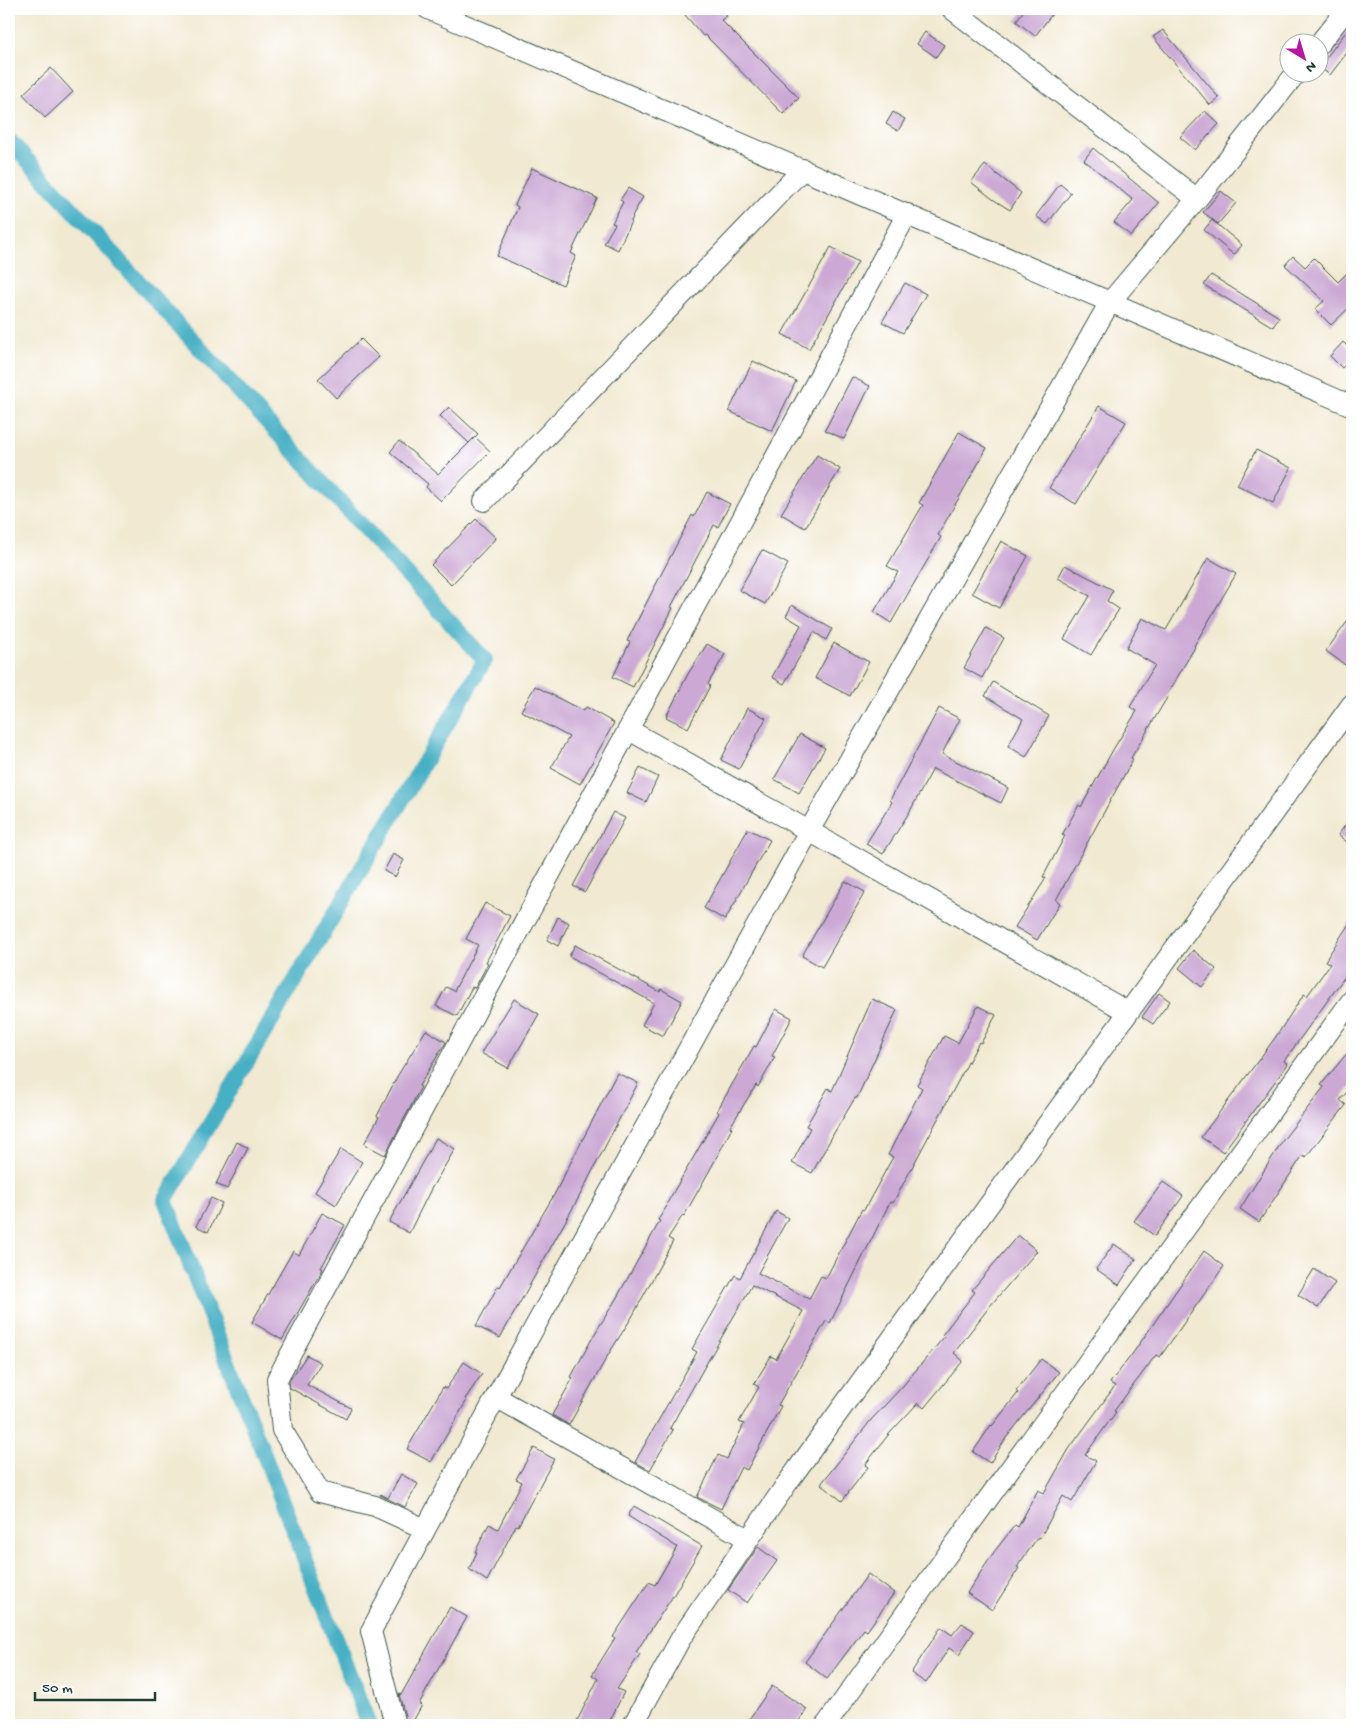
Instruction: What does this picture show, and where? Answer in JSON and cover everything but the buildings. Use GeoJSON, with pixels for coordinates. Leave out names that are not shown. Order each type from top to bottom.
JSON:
{"type":"FeatureCollection","features":[{"type":"Feature","properties":{"kind":"street"},"geometry":{"type":"LineString","coordinates":[[428,9],[1352,406]]}},
{"type":"Feature","properties":{"kind":"street"},"geometry":{"type":"LineString","coordinates":[[952,9],[1197,199]]}},
{"type":"Feature","properties":{"kind":"street"},"geometry":{"type":"LineString","coordinates":[[1328,33],[1347,9]]}},
{"type":"Feature","properties":{"kind":"street"},"geometry":{"type":"LineString","coordinates":[[395,1725],[371,1631],[496,1397],[809,831],[1110,302],[1197,199],[1289,82]]}},
{"type":"Feature","properties":{"kind":"street"},"geometry":{"type":"LineString","coordinates":[[484,501],[803,170]]}},
{"type":"Feature","properties":{"kind":"street"},"geometry":{"type":"LineString","coordinates":[[425,1528],[375,1506],[320,1492],[282,1430],[277,1379],[907,214]]}},
{"type":"Feature","properties":{"kind":"street"},"geometry":{"type":"LineString","coordinates":[[633,1725],[681,1638],[799,1466],[1352,704]]}},
{"type":"Feature","properties":{"kind":"street"},"geometry":{"type":"LineString","coordinates":[[628,730],[1128,1012]]}},
{"type":"Feature","properties":{"kind":"street"},"geometry":{"type":"LineString","coordinates":[[826,1725],[940,1565],[1352,1000]]}},
{"type":"Feature","properties":{"kind":"street"},"geometry":{"type":"LineString","coordinates":[[496,1397],[748,1539]]}},
{"type":"Feature","properties":{"kind":"waterway"},"geometry":{"type":"LineString","coordinates":[[9,140],[485,660],[165,1200],[369,1725]]}}]}
